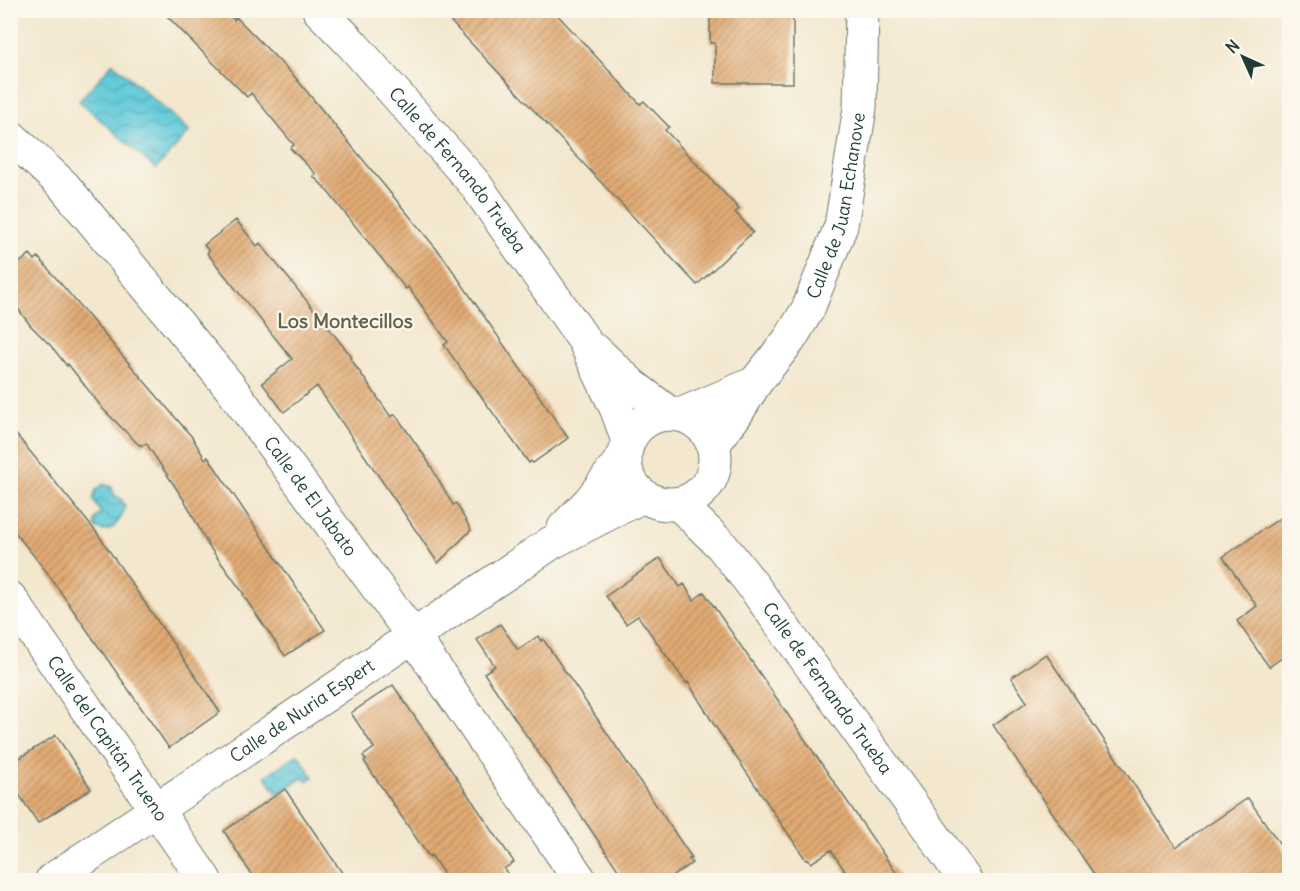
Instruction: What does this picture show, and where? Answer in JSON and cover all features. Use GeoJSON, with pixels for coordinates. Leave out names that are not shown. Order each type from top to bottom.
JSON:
{"type":"FeatureCollection","features":[{"type":"Feature","properties":{"kind":"street","name":"Calle de Fernando Trueba"},"geometry":{"type":"LineString","coordinates":[[320,10],[475,184],[584,340],[617,410],[626,449]]}},
{"type":"Feature","properties":{"kind":"street","name":"Calle de Juan Echanove"},"geometry":{"type":"LineString","coordinates":[[713,445],[755,383],[790,339],[808,309],[841,226],[860,108],[862,10]]}},
{"type":"Feature","properties":{"kind":"street","name":"Calle de El Jabato"},"geometry":{"type":"LineString","coordinates":[[10,136],[63,185],[230,387],[413,636],[580,880]]}},
{"type":"Feature","properties":{"kind":"street","name":"Calle de Fernando Trueba"},"geometry":{"type":"LineString","coordinates":[[584,340],[632,385],[675,414]]}},
{"type":"Feature","properties":{"kind":"street","name":"Calle de Juan Echanove"},"geometry":{"type":"LineString","coordinates":[[675,414],[755,383]]}},
{"type":"Feature","properties":{"kind":"street"},"geometry":{"type":"LineString","coordinates":[[675,414],[694,421],[706,431],[713,445],[716,461],[713,476],[705,488],[693,498],[679,504],[666,505],[643,496],[632,485],[626,471],[626,449],[635,430],[645,421],[657,416],[675,414]]}},
{"type":"Feature","properties":{"kind":"street","name":"Calle de Nuria Espert"},"geometry":{"type":"LineString","coordinates":[[551,543],[590,501],[626,449]]}},
{"type":"Feature","properties":{"kind":"street","name":"Calle de Nuria Espert"},"geometry":{"type":"LineString","coordinates":[[52,880],[551,543],[643,496]]}},
{"type":"Feature","properties":{"kind":"street","name":"Calle de Fernando Trueba"},"geometry":{"type":"LineString","coordinates":[[679,504],[721,545],[751,583],[965,880]]}},
{"type":"Feature","properties":{"kind":"street","name":"Calle del Capitán Trueno"},"geometry":{"type":"LineString","coordinates":[[10,598],[205,880]]}},
{"type":"Feature","properties":{"kind":"water"},"geometry":{"type":"Polygon","coordinates":[[[113,63],[190,131],[156,169],[79,101],[113,63]]]}},
{"type":"Feature","properties":{"kind":"water"},"geometry":{"type":"Polygon","coordinates":[[[103,484],[112,487],[114,495],[121,499],[125,506],[118,522],[105,531],[95,527],[95,519],[101,512],[93,500],[96,490],[103,484]]]}},
{"type":"Feature","properties":{"kind":"water"},"geometry":{"type":"Polygon","coordinates":[[[298,754],[313,777],[307,781],[302,778],[277,794],[265,776],[298,754]]]}},
{"type":"Feature","properties":{"kind":"building"},"geometry":{"type":"Polygon","coordinates":[[[161,10],[225,10],[234,20],[236,17],[294,76],[444,258],[568,438],[533,463],[531,461],[529,463],[444,345],[448,342],[408,287],[406,289],[313,176],[316,174],[290,148],[294,145],[251,93],[247,97],[161,10]]]}},
{"type":"Feature","properties":{"kind":"building"},"geometry":{"type":"Polygon","coordinates":[[[440,10],[553,10],[640,104],[644,101],[669,127],[665,130],[739,209],[735,212],[753,232],[697,285],[440,10]]]}},
{"type":"Feature","properties":{"kind":"building"},"geometry":{"type":"Polygon","coordinates":[[[710,10],[793,10],[793,83],[715,83],[715,43],[710,43],[710,10]]]}},
{"type":"Feature","properties":{"kind":"building"},"geometry":{"type":"Polygon","coordinates":[[[236,220],[257,246],[260,243],[352,357],[350,358],[391,417],[395,414],[426,458],[453,505],[456,503],[471,530],[438,563],[317,386],[284,412],[262,383],[292,359],[207,253],[209,251],[204,245],[236,220]]]}},
{"type":"Feature","properties":{"kind":"building"},"geometry":{"type":"Polygon","coordinates":[[[30,254],[35,260],[38,257],[192,437],[205,459],[208,457],[325,630],[285,656],[208,545],[186,503],[146,443],[139,445],[103,409],[68,364],[67,366],[30,325],[10,298],[10,271],[30,254]]]}},
{"type":"Feature","properties":{"kind":"building"},"geometry":{"type":"Polygon","coordinates":[[[10,427],[97,533],[220,712],[169,748],[46,571],[10,526],[10,427]]]}},
{"type":"Feature","properties":{"kind":"building"},"geometry":{"type":"Polygon","coordinates":[[[1290,511],[1290,652],[1269,667],[1237,621],[1257,606],[1223,557],[1290,511]]]}},
{"type":"Feature","properties":{"kind":"building"},"geometry":{"type":"Polygon","coordinates":[[[660,558],[680,587],[684,584],[694,600],[704,592],[901,880],[851,880],[831,850],[811,863],[808,859],[806,860],[713,723],[688,682],[686,683],[638,616],[626,624],[606,596],[660,558]]]}},
{"type":"Feature","properties":{"kind":"building"},"geometry":{"type":"Polygon","coordinates":[[[500,624],[518,650],[538,636],[541,641],[543,639],[692,858],[689,859],[692,863],[667,880],[625,880],[484,673],[495,666],[477,640],[500,624]]]}},
{"type":"Feature","properties":{"kind":"building"},"geometry":{"type":"Polygon","coordinates":[[[1046,654],[1176,847],[1248,798],[1290,859],[1290,880],[1098,880],[993,725],[1027,702],[1011,678],[1046,654]]]}},
{"type":"Feature","properties":{"kind":"building"},"geometry":{"type":"Polygon","coordinates":[[[393,685],[514,862],[504,869],[512,880],[448,880],[431,855],[429,857],[364,761],[366,760],[363,756],[374,748],[351,713],[393,685]]]}},
{"type":"Feature","properties":{"kind":"building"},"geometry":{"type":"Polygon","coordinates":[[[56,735],[91,789],[38,823],[10,781],[10,764],[56,735]]]}},
{"type":"Feature","properties":{"kind":"building"},"geometry":{"type":"Polygon","coordinates":[[[285,789],[347,880],[255,880],[224,831],[285,789]]]}},
{"type":"Feature","properties":{"kind":"district","name":"Los Montecillos"},"geometry":{"type":"Point","coordinates":[345,321]}}]}
